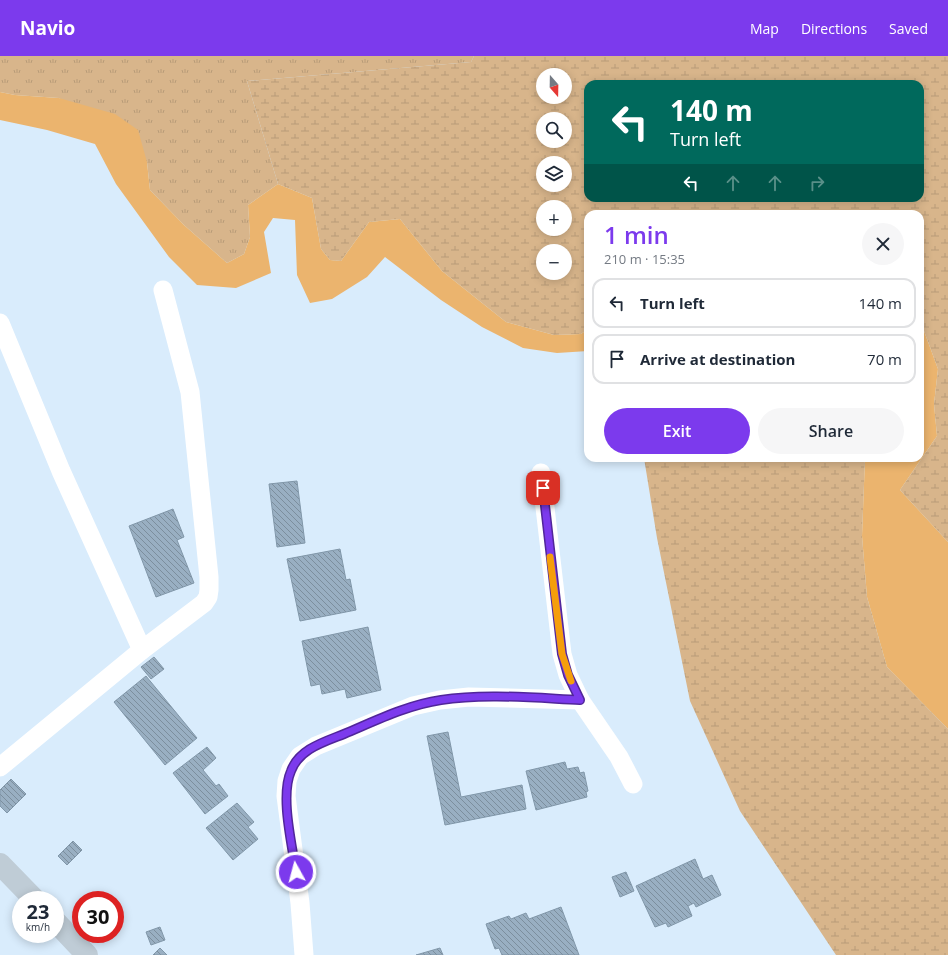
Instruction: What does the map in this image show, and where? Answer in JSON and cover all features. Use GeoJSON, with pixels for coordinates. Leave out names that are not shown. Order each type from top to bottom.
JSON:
{"type":"FeatureCollection","features":[{"type":"Feature","properties":{"kind":"main road"},"geometry":{"type":"LineString","coordinates":[[0,864],[26,891]]}},
{"type":"Feature","properties":{"kind":"main road"},"geometry":{"type":"LineString","coordinates":[[64,931],[87,955]]}},
{"type":"Feature","properties":{"kind":"street"},"geometry":{"type":"LineString","coordinates":[[0,767],[142,650],[204,603],[208,597],[210,590],[190,392],[163,290]]}},
{"type":"Feature","properties":{"kind":"street"},"geometry":{"type":"LineString","coordinates":[[0,323],[61,471],[142,650]]}},
{"type":"Feature","properties":{"kind":"street"},"geometry":{"type":"LineString","coordinates":[[541,473],[562,654],[568,675],[580,700],[619,757],[633,784]]}},
{"type":"Feature","properties":{"kind":"street"},"geometry":{"type":"LineString","coordinates":[[304,955],[300,903],[286,796],[287,781],[291,769],[300,756],[316,746],[376,720],[413,706],[440,700],[469,697],[580,700]]}},
{"type":"Feature","properties":{"kind":"green space"},"geometry":{"type":"Polygon","coordinates":[[[0,56],[474,56],[471,62],[247,81],[278,184],[248,205],[250,237],[244,254],[227,263],[184,225],[150,190],[147,162],[59,98],[15,95],[0,92],[0,56]]]}},
{"type":"Feature","properties":{"kind":"green space"},"geometry":{"type":"Polygon","coordinates":[[[474,56],[948,56],[948,542],[900,490],[919,462],[924,462],[924,455],[937,436],[934,404],[938,369],[924,331],[924,210],[584,210],[584,332],[581,334],[554,335],[506,322],[442,271],[400,219],[369,222],[341,261],[330,260],[321,249],[312,198],[278,184],[247,81],[471,62],[474,56]]]}},
{"type":"Feature","properties":{"kind":"green space"},"geometry":{"type":"Polygon","coordinates":[[[645,462],[865,462],[862,536],[867,597],[887,667],[948,729],[948,955],[836,955],[740,811],[690,701],[657,538],[645,462]]]}},
{"type":"Feature","properties":{"kind":"shaded area"},"geometry":{"type":"Polygon","coordinates":[[[0,92],[15,95],[59,98],[115,114],[138,130],[147,162],[150,190],[184,225],[227,263],[244,254],[250,237],[248,205],[278,184],[312,198],[321,249],[330,260],[341,261],[369,222],[400,219],[442,271],[506,322],[554,335],[581,334],[584,332],[584,351],[557,353],[523,348],[482,327],[441,300],[385,257],[367,277],[332,299],[310,303],[297,275],[295,220],[273,218],[264,232],[271,273],[236,288],[197,285],[169,257],[116,184],[95,144],[47,130],[0,120],[0,92]]]}},
{"type":"Feature","properties":{"kind":"shaded area"},"geometry":{"type":"Polygon","coordinates":[[[924,331],[938,369],[934,404],[937,436],[924,455],[924,331]]]}},
{"type":"Feature","properties":{"kind":"shaded area"},"geometry":{"type":"Polygon","coordinates":[[[865,462],[919,462],[900,490],[948,542],[948,729],[887,667],[867,597],[862,536],[865,462]]]}},
{"type":"Feature","properties":{"kind":"building"},"geometry":{"type":"Polygon","coordinates":[[[297,481],[305,543],[277,547],[269,484],[297,481]]]}},
{"type":"Feature","properties":{"kind":"building"},"geometry":{"type":"Polygon","coordinates":[[[173,509],[184,537],[177,540],[194,583],[156,597],[129,526],[173,509]]]}},
{"type":"Feature","properties":{"kind":"building"},"geometry":{"type":"Polygon","coordinates":[[[340,549],[346,580],[350,579],[356,610],[300,621],[287,559],[340,549]]]}},
{"type":"Feature","properties":{"kind":"building"},"geometry":{"type":"Polygon","coordinates":[[[368,627],[381,690],[347,698],[345,689],[322,694],[320,684],[311,686],[302,641],[368,627]]]}},
{"type":"Feature","properties":{"kind":"building"},"geometry":{"type":"Polygon","coordinates":[[[154,657],[164,669],[151,679],[141,667],[154,657]]]}},
{"type":"Feature","properties":{"kind":"building"},"geometry":{"type":"Polygon","coordinates":[[[146,676],[197,738],[165,765],[114,702],[146,676]]]}},
{"type":"Feature","properties":{"kind":"building"},"geometry":{"type":"Polygon","coordinates":[[[448,732],[461,797],[522,785],[526,809],[445,825],[427,736],[448,732]]]}},
{"type":"Feature","properties":{"kind":"building"},"geometry":{"type":"Polygon","coordinates":[[[207,747],[216,758],[203,770],[216,786],[219,784],[228,796],[205,814],[173,773],[207,747]]]}},
{"type":"Feature","properties":{"kind":"building"},"geometry":{"type":"Polygon","coordinates":[[[565,762],[567,769],[578,767],[580,773],[584,772],[588,791],[586,792],[587,797],[536,810],[526,771],[565,762]]]}},
{"type":"Feature","properties":{"kind":"building"},"geometry":{"type":"Polygon","coordinates":[[[11,779],[26,794],[7,813],[0,806],[0,790],[11,779]]]}},
{"type":"Feature","properties":{"kind":"building"},"geometry":{"type":"Polygon","coordinates":[[[237,803],[254,822],[248,827],[258,839],[233,860],[206,828],[237,803]]]}},
{"type":"Feature","properties":{"kind":"building"},"geometry":{"type":"Polygon","coordinates":[[[73,841],[82,850],[67,865],[58,856],[73,841]]]}},
{"type":"Feature","properties":{"kind":"building"},"geometry":{"type":"Polygon","coordinates":[[[695,859],[703,879],[712,875],[721,895],[696,907],[694,903],[688,906],[692,916],[668,927],[666,923],[655,927],[636,886],[695,859]]]}},
{"type":"Feature","properties":{"kind":"building"},"geometry":{"type":"Polygon","coordinates":[[[626,872],[634,891],[620,897],[612,877],[626,872]]]}},
{"type":"Feature","properties":{"kind":"building"},"geometry":{"type":"Polygon","coordinates":[[[561,907],[579,955],[502,955],[499,948],[495,949],[486,924],[509,916],[511,919],[526,913],[529,919],[561,907]]]}},
{"type":"Feature","properties":{"kind":"building"},"geometry":{"type":"Polygon","coordinates":[[[160,927],[165,940],[151,945],[146,932],[160,927]]]}},
{"type":"Feature","properties":{"kind":"building"},"geometry":{"type":"Polygon","coordinates":[[[160,948],[167,955],[153,955],[160,948]]]}},
{"type":"Feature","properties":{"kind":"building"},"geometry":{"type":"Polygon","coordinates":[[[440,948],[443,955],[416,955],[440,948]]]}},
{"type":"Feature","properties":{"kind":"slow traffic"},"geometry":{"type":"LineString","coordinates":[[550,557],[562,654],[571,681]]}},
{"type":"Feature","properties":{"kind":"route"},"geometry":{"type":"LineString","coordinates":[[296,872],[286,796],[287,781],[291,769],[300,756],[316,746],[413,706],[440,700],[469,697],[580,700],[568,675],[562,654],[547,534],[543,488]]}}]}
